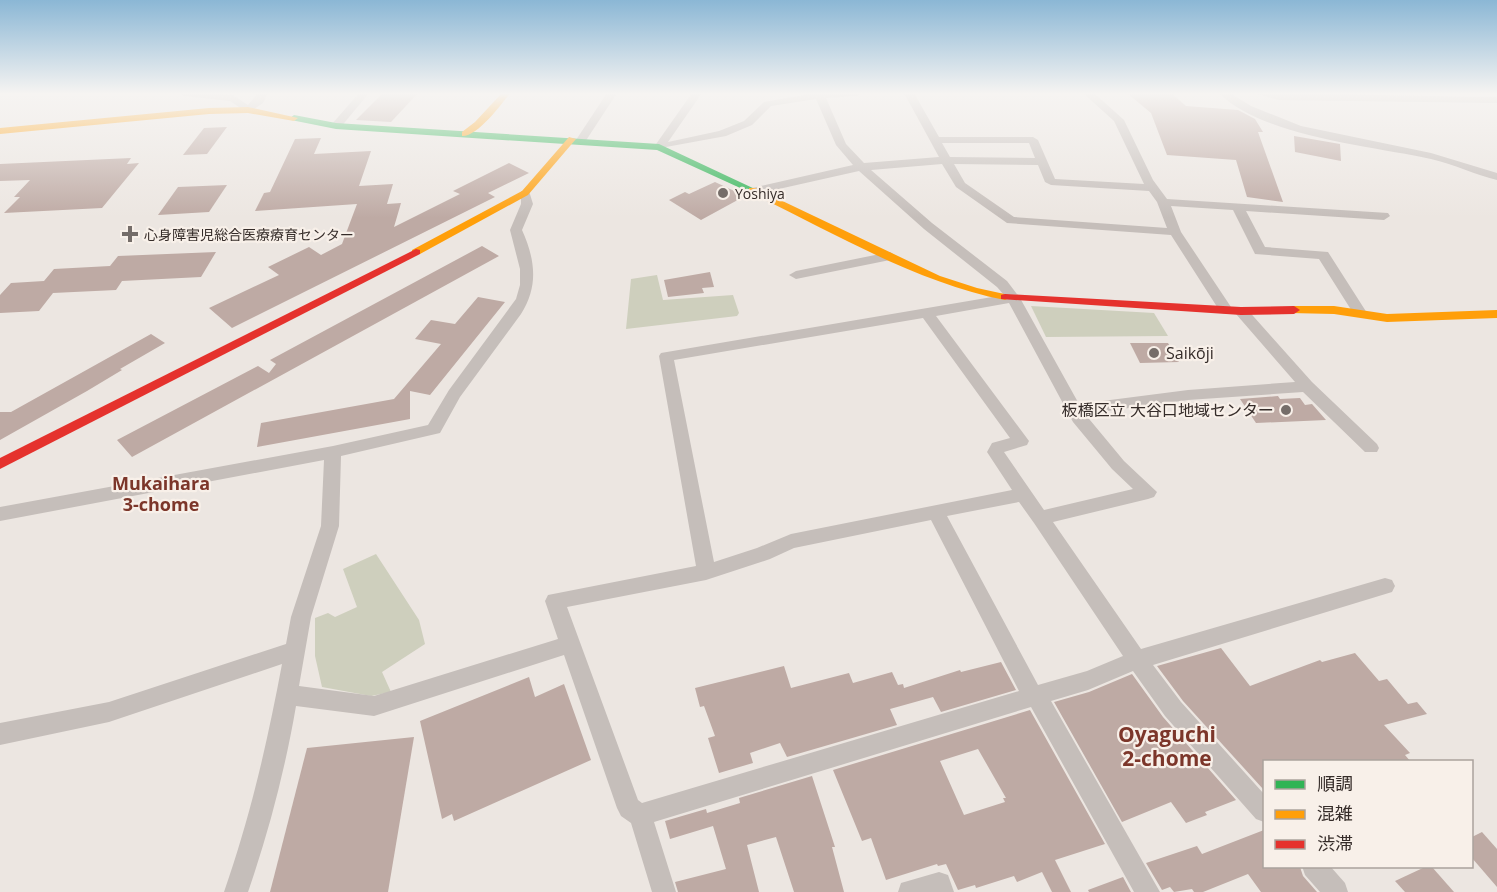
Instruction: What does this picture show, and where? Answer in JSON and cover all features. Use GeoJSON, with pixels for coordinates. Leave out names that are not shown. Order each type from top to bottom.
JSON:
{"type":"FeatureCollection","features":[{"type":"Feature","properties":{"kind":"street"},"geometry":{"type":"LineString","coordinates":[[479,135],[576,139],[659,147],[719,135]]}},
{"type":"Feature","properties":{"kind":"street"},"geometry":{"type":"LineString","coordinates":[[0,464],[310,307],[525,193],[579,135]]}},
{"type":"Feature","properties":{"kind":"street"},"geometry":{"type":"LineString","coordinates":[[659,147],[668,135]]}},
{"type":"Feature","properties":{"kind":"street"},"geometry":{"type":"LineString","coordinates":[[836,135],[861,167],[928,226],[1002,284],[1013,298],[1074,410],[1118,465],[1148,492],[1040,518]]}},
{"type":"Feature","properties":{"kind":"street"},"geometry":{"type":"LineString","coordinates":[[931,135],[960,185],[1011,220],[1175,232]]}},
{"type":"Feature","properties":{"kind":"street"},"geometry":{"type":"LineString","coordinates":[[1126,135],[1152,188],[1163,202],[1175,232],[1234,310],[1371,448]]}},
{"type":"Feature","properties":{"kind":"street"},"geometry":{"type":"LineString","coordinates":[[1326,135],[1432,156],[1497,177]]}},
{"type":"Feature","properties":{"kind":"street"},"geometry":{"type":"LineString","coordinates":[[934,140],[1034,140],[1051,182],[1152,188]]}},
{"type":"Feature","properties":{"kind":"street"},"geometry":{"type":"LineString","coordinates":[[659,147],[936,278],[975,291],[1013,298],[1234,310],[1310,310],[1360,313],[1387,318],[1497,314]]}},
{"type":"Feature","properties":{"kind":"street"},"geometry":{"type":"LineString","coordinates":[[752,191],[861,167],[945,160],[1042,162]]}},
{"type":"Feature","properties":{"kind":"street"},"geometry":{"type":"LineString","coordinates":[[0,514],[333,452],[434,429],[444,409],[517,310],[526,291],[527,274],[523,244],[516,230],[527,204],[525,193]]}},
{"type":"Feature","properties":{"kind":"street"},"geometry":{"type":"LineString","coordinates":[[1163,202],[1384,216]]}},
{"type":"Feature","properties":{"kind":"street"},"geometry":{"type":"LineString","coordinates":[[1238,207],[1260,250],[1323,255],[1360,313]]}},
{"type":"Feature","properties":{"kind":"street"},"geometry":{"type":"LineString","coordinates":[[796,276],[890,256]]}},
{"type":"Feature","properties":{"kind":"street"},"geometry":{"type":"LineString","coordinates":[[706,571],[666,356],[1013,298]]}},
{"type":"Feature","properties":{"kind":"street"},"geometry":{"type":"LineString","coordinates":[[927,313],[1021,441],[998,447],[995,452],[1173,709],[1263,810]]}},
{"type":"Feature","properties":{"kind":"street"},"geometry":{"type":"LineString","coordinates":[[1074,410],[1188,395],[1307,386]]}},
{"type":"Feature","properties":{"kind":"street"},"geometry":{"type":"LineString","coordinates":[[236,892],[256,834],[274,768],[289,695],[301,617],[330,526],[333,452]]}},
{"type":"Feature","properties":{"kind":"street"},"geometry":{"type":"LineString","coordinates":[[664,892],[640,815],[628,808],[555,601],[706,571],[760,556],[791,541],[1024,494]]}},
{"type":"Feature","properties":{"kind":"street"},"geometry":{"type":"LineString","coordinates":[[936,513],[1034,696],[1148,892]]}},
{"type":"Feature","properties":{"kind":"street"},"geometry":{"type":"LineString","coordinates":[[640,815],[1088,680],[1137,660],[1385,586]]}},
{"type":"Feature","properties":{"kind":"street"},"geometry":{"type":"LineString","coordinates":[[289,695],[374,706],[571,644]]}},
{"type":"Feature","properties":{"kind":"street"},"geometry":{"type":"LineString","coordinates":[[0,734],[109,712],[296,650]]}},
{"type":"Feature","properties":{"kind":"street"},"geometry":{"type":"LineString","coordinates":[[1315,868],[1336,892]]}},
{"type":"Feature","properties":{"kind":"street"},"geometry":{"type":"LineString","coordinates":[[910,892],[939,884],[942,892]]}},
{"type":"Feature","properties":{"kind":"green space"},"geometry":{"type":"Polygon","coordinates":[[[657,275],[663,300],[733,295],[739,313],[737,316],[626,329],[631,279],[657,275]]]}},
{"type":"Feature","properties":{"kind":"green space"},"geometry":{"type":"Polygon","coordinates":[[[1031,306],[1154,313],[1168,336],[1046,337],[1031,306]]]}},
{"type":"Feature","properties":{"kind":"green space"},"geometry":{"type":"Polygon","coordinates":[[[376,554],[419,620],[425,644],[382,672],[391,692],[371,696],[322,687],[315,656],[315,618],[328,613],[335,617],[357,607],[343,569],[376,554]]]}},
{"type":"Feature","properties":{"kind":"building"},"geometry":{"type":"Polygon","coordinates":[[[199,135],[221,135],[207,154],[183,155],[199,135]]]}},
{"type":"Feature","properties":{"kind":"building"},"geometry":{"type":"Polygon","coordinates":[[[1159,135],[1259,135],[1283,202],[1247,197],[1236,160],[1167,155],[1159,135]]]}},
{"type":"Feature","properties":{"kind":"building"},"geometry":{"type":"Polygon","coordinates":[[[1294,136],[1340,144],[1341,161],[1295,152],[1294,136]]]}},
{"type":"Feature","properties":{"kind":"building"},"geometry":{"type":"Polygon","coordinates":[[[321,138],[314,154],[371,151],[359,186],[393,184],[387,204],[401,203],[394,227],[460,194],[453,191],[509,163],[529,173],[488,193],[495,197],[232,328],[209,308],[279,275],[268,267],[309,247],[321,255],[342,244],[357,204],[255,211],[264,193],[270,192],[295,139],[321,138]]]}},
{"type":"Feature","properties":{"kind":"building"},"geometry":{"type":"Polygon","coordinates":[[[131,158],[127,164],[139,163],[102,208],[4,213],[20,197],[14,197],[30,180],[0,181],[0,164],[131,158]]]}},
{"type":"Feature","properties":{"kind":"building"},"geometry":{"type":"Polygon","coordinates":[[[715,182],[745,196],[701,220],[669,200],[685,192],[689,194],[715,182]]]}},
{"type":"Feature","properties":{"kind":"building"},"geometry":{"type":"Polygon","coordinates":[[[227,185],[209,212],[158,215],[178,187],[227,185]]]}},
{"type":"Feature","properties":{"kind":"building"},"geometry":{"type":"Polygon","coordinates":[[[482,246],[499,256],[132,457],[117,440],[258,366],[269,373],[276,364],[270,360],[482,246]]]}},
{"type":"Feature","properties":{"kind":"building"},"geometry":{"type":"Polygon","coordinates":[[[216,252],[201,277],[122,281],[116,290],[53,293],[39,311],[0,313],[0,295],[11,283],[44,281],[54,269],[110,266],[118,256],[216,252]]]}},
{"type":"Feature","properties":{"kind":"building"},"geometry":{"type":"Polygon","coordinates":[[[710,272],[714,287],[702,288],[704,293],[668,297],[664,280],[710,272]]]}},
{"type":"Feature","properties":{"kind":"building"},"geometry":{"type":"Polygon","coordinates":[[[478,297],[505,302],[430,395],[410,391],[410,419],[257,447],[261,423],[394,399],[441,344],[415,339],[431,320],[455,324],[478,297]]]}},
{"type":"Feature","properties":{"kind":"building"},"geometry":{"type":"Polygon","coordinates":[[[151,334],[165,343],[87,391],[0,440],[0,412],[11,412],[151,334]]]}},
{"type":"Feature","properties":{"kind":"building"},"geometry":{"type":"Polygon","coordinates":[[[1130,343],[1168,343],[1179,362],[1140,363],[1130,343]]]}},
{"type":"Feature","properties":{"kind":"building"},"geometry":{"type":"Polygon","coordinates":[[[1278,396],[1280,399],[1300,398],[1305,405],[1312,404],[1326,420],[1256,423],[1240,399],[1278,396]]]}},
{"type":"Feature","properties":{"kind":"building"},"geometry":{"type":"Polygon","coordinates":[[[1221,648],[1250,686],[1320,660],[1322,662],[1355,653],[1379,681],[1387,679],[1408,704],[1417,702],[1427,714],[1384,725],[1410,753],[1405,755],[1409,760],[1263,760],[1263,789],[1183,701],[1157,666],[1221,648]]]}},
{"type":"Feature","properties":{"kind":"building"},"geometry":{"type":"Polygon","coordinates":[[[1001,662],[1016,690],[941,712],[933,697],[890,709],[897,725],[787,757],[780,743],[750,753],[753,763],[719,773],[708,738],[715,736],[704,706],[700,707],[695,688],[784,666],[791,688],[849,673],[853,683],[892,672],[898,685],[903,684],[904,688],[960,670],[961,672],[1001,662]]]}},
{"type":"Feature","properties":{"kind":"building"},"geometry":{"type":"Polygon","coordinates":[[[1132,674],[1163,717],[1236,800],[1205,812],[1207,815],[1186,823],[1171,802],[1122,822],[1054,702],[1089,692],[1132,674]]]}},
{"type":"Feature","properties":{"kind":"building"},"geometry":{"type":"Polygon","coordinates":[[[529,677],[535,697],[564,684],[591,760],[454,821],[452,814],[442,819],[420,721],[529,677]]]}},
{"type":"Feature","properties":{"kind":"building"},"geometry":{"type":"Polygon","coordinates":[[[1030,710],[1105,844],[1055,860],[1071,892],[1052,892],[1042,872],[1017,882],[1014,876],[976,888],[975,885],[958,890],[946,864],[938,866],[937,864],[886,880],[871,838],[862,841],[833,770],[1030,710]],[[978,749],[940,761],[964,815],[1005,802],[1003,798],[1006,798],[978,749]]]}},
{"type":"Feature","properties":{"kind":"building"},"geometry":{"type":"Polygon","coordinates":[[[414,737],[388,892],[270,892],[307,748],[414,737]]]}},
{"type":"Feature","properties":{"kind":"building"},"geometry":{"type":"Polygon","coordinates":[[[812,776],[835,847],[832,847],[844,892],[794,892],[776,837],[747,845],[759,892],[678,892],[675,882],[726,869],[713,826],[670,839],[665,821],[706,809],[707,813],[740,803],[739,798],[812,776]]]}},
{"type":"Feature","properties":{"kind":"building"},"geometry":{"type":"Polygon","coordinates":[[[1263,830],[1263,868],[1300,868],[1303,876],[1317,892],[1261,892],[1248,874],[1203,892],[1194,892],[1192,889],[1174,892],[1170,887],[1162,890],[1146,863],[1197,846],[1202,854],[1263,830]]]}},
{"type":"Feature","properties":{"kind":"building"},"geometry":{"type":"Polygon","coordinates":[[[1482,832],[1497,849],[1497,887],[1473,859],[1473,836],[1482,832]]]}},
{"type":"Feature","properties":{"kind":"building"},"geometry":{"type":"Polygon","coordinates":[[[1423,868],[1433,868],[1454,892],[1405,892],[1395,881],[1423,868]]]}},
{"type":"Feature","properties":{"kind":"building"},"geometry":{"type":"Polygon","coordinates":[[[1123,877],[1131,892],[1089,892],[1088,890],[1123,877]]]}},
{"type":"Feature","properties":{"kind":"traffic: fast"},"geometry":{"type":"LineString","coordinates":[[469,135],[659,147],[752,190]]}},
{"type":"Feature","properties":{"kind":"traffic: slow"},"geometry":{"type":"LineString","coordinates":[[416,252],[525,193],[572,139]]}},
{"type":"Feature","properties":{"kind":"traffic: slow"},"geometry":{"type":"LineString","coordinates":[[752,190],[936,278],[975,291],[1005,297]]}},
{"type":"Feature","properties":{"kind":"traffic: slow"},"geometry":{"type":"LineString","coordinates":[[1294,310],[1334,310],[1387,318],[1497,314]]}},
{"type":"Feature","properties":{"kind":"traffic: jam"},"geometry":{"type":"LineString","coordinates":[[0,464],[416,252]]}},
{"type":"Feature","properties":{"kind":"traffic: jam"},"geometry":{"type":"LineString","coordinates":[[1005,297],[1241,311],[1294,310]]}},
{"type":"Feature","properties":{"kind":"place","name":"Yoshiya"},"geometry":{"type":"Point","coordinates":[723,193]}},
{"type":"Feature","properties":{"kind":"place","name":"心身障害児総合医療療育センター"},"geometry":{"type":"Point","coordinates":[130,234]}},
{"type":"Feature","properties":{"kind":"place","name":"Saikōji"},"geometry":{"type":"Point","coordinates":[1154,353]}},
{"type":"Feature","properties":{"kind":"place","name":"板橋区立 大谷口地域センター"},"geometry":{"type":"Point","coordinates":[1286,410]}},
{"type":"Feature","properties":{"kind":"district","name":"Mukaihara 3-chome"},"geometry":{"type":"Point","coordinates":[161,493]}},
{"type":"Feature","properties":{"kind":"district","name":"Oyaguchi 2-chome"},"geometry":{"type":"Point","coordinates":[1167,746]}}]}
